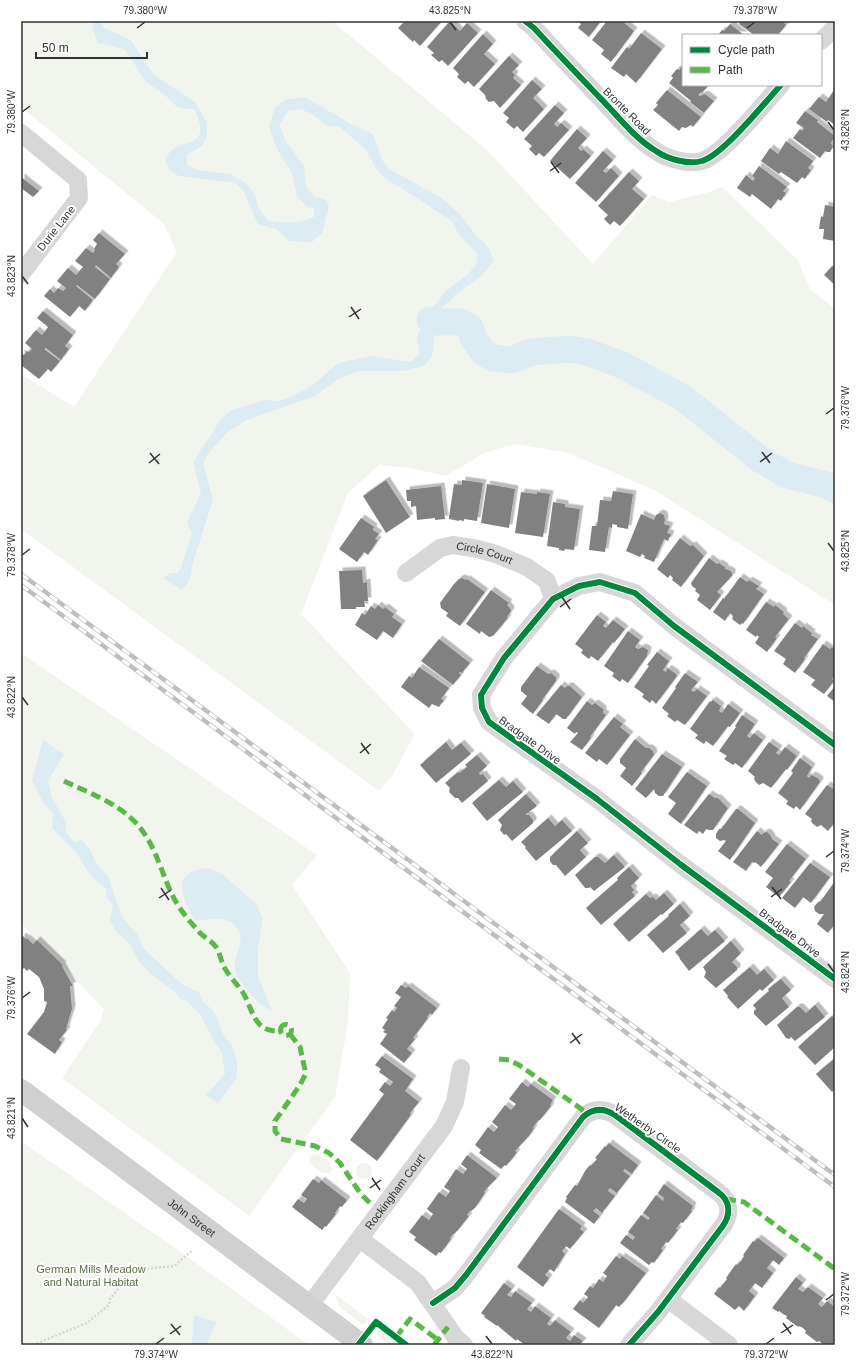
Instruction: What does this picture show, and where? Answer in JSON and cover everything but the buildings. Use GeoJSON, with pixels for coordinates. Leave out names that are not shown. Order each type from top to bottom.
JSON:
{"type":"FeatureCollection","features":[{"type":"Feature","properties":{"kind":"main road","name":"John Street"},"geometry":{"type":"LineString","coordinates":[[21,1090],[362,1345]]}},
{"type":"Feature","properties":{"kind":"street","name":"Bronte Road"},"geometry":{"type":"LineString","coordinates":[[525,21],[534,28],[633,133],[656,152],[673,160],[685,162],[701,161],[713,156],[735,135],[780,86]]}},
{"type":"Feature","properties":{"kind":"street"},"geometry":{"type":"LineString","coordinates":[[822,40],[835,27]]}},
{"type":"Feature","properties":{"kind":"street","name":"Durie Lane"},"geometry":{"type":"LineString","coordinates":[[21,133],[78,180],[79,198],[21,274]]}},
{"type":"Feature","properties":{"kind":"street","name":"Circle Court"},"geometry":{"type":"LineString","coordinates":[[406,573],[440,548],[453,545],[459,546],[496,554],[527,567],[547,581],[553,599]]}},
{"type":"Feature","properties":{"kind":"street","name":"Bradgate Drive"},"geometry":{"type":"LineString","coordinates":[[835,745],[674,626],[635,593],[600,582],[579,586],[553,599],[504,658],[481,695],[482,708],[489,722],[597,799],[686,868],[835,979]]}},
{"type":"Feature","properties":{"kind":"street","name":"Rockingham Court"},"geometry":{"type":"LineString","coordinates":[[309,1306],[444,1126],[455,1102],[461,1068]]}},
{"type":"Feature","properties":{"kind":"street","name":"Wetherby Circle"},"geometry":{"type":"LineString","coordinates":[[433,1303],[458,1285],[583,1117],[587,1113],[598,1110],[610,1112],[723,1195],[728,1204],[728,1214],[725,1223],[658,1312],[629,1345]]}},
{"type":"Feature","properties":{"kind":"street"},"geometry":{"type":"LineString","coordinates":[[360,1239],[418,1282],[456,1338],[464,1345]]}},
{"type":"Feature","properties":{"kind":"street"},"geometry":{"type":"LineString","coordinates":[[668,1299],[728,1345]]}},
{"type":"Feature","properties":{"kind":"path"},"geometry":{"type":"LineString","coordinates":[[33,1345],[87,1323],[109,1305],[110,1299],[133,1270],[174,1266],[192,1250]]}},
{"type":"Feature","properties":{"kind":"green space"},"geometry":{"type":"Polygon","coordinates":[[[21,21],[332,21],[486,149],[593,264],[652,195],[669,202],[709,192],[722,187],[798,260],[810,289],[835,309],[835,605],[656,491],[569,453],[515,444],[484,453],[446,476],[410,468],[379,465],[348,493],[301,614],[415,734],[392,776],[379,791],[21,529],[21,374],[74,407],[177,252],[164,224],[21,107],[21,21]]]}},
{"type":"Feature","properties":{"kind":"green space"},"geometry":{"type":"Polygon","coordinates":[[[21,653],[317,855],[292,885],[350,973],[348,1023],[335,1097],[249,1216],[62,1078],[101,1020],[104,1009],[21,924],[21,653]]]}},
{"type":"Feature","properties":{"kind":"green space","name":"German Mills Meadow and Natural Habitat"},"geometry":{"type":"Polygon","coordinates":[[[21,1141],[178,1250],[309,1345],[21,1345],[21,1141]]]}},
{"type":"Feature","properties":{"kind":"green space"},"geometry":{"type":"Polygon","coordinates":[[[315,1154],[328,1161],[333,1169],[331,1172],[320,1172],[312,1165],[309,1158],[315,1154]]]}},
{"type":"Feature","properties":{"kind":"green space"},"geometry":{"type":"Polygon","coordinates":[[[364,1163],[370,1165],[372,1171],[370,1177],[364,1179],[358,1177],[356,1171],[358,1165],[364,1163]]]}},
{"type":"Feature","properties":{"kind":"green space"},"geometry":{"type":"Polygon","coordinates":[[[335,1296],[338,1296],[368,1319],[363,1325],[340,1307],[335,1296]]]}},
{"type":"Feature","properties":{"kind":"green space"},"geometry":{"type":"Polygon","coordinates":[[[380,1328],[403,1345],[390,1345],[376,1334],[380,1328]]]}},
{"type":"Feature","properties":{"kind":"shaded area"},"geometry":{"type":"Polygon","coordinates":[[[92,21],[100,21],[104,28],[131,40],[154,75],[195,102],[207,123],[207,138],[202,146],[187,155],[187,165],[197,170],[231,174],[247,184],[256,197],[258,207],[268,220],[291,223],[314,217],[314,208],[307,207],[297,196],[292,173],[277,149],[269,127],[275,108],[285,100],[305,97],[351,124],[373,134],[382,160],[389,169],[440,197],[461,215],[477,237],[489,248],[494,261],[482,275],[457,294],[442,308],[436,322],[432,357],[424,366],[403,371],[358,371],[338,379],[315,396],[247,420],[229,431],[210,451],[203,463],[213,500],[193,562],[190,579],[182,590],[163,578],[171,573],[177,573],[181,568],[192,533],[187,523],[201,493],[193,462],[221,419],[232,410],[265,400],[276,401],[289,398],[313,385],[337,364],[347,361],[371,356],[411,362],[420,353],[417,337],[426,317],[445,292],[468,274],[476,265],[478,254],[460,236],[452,222],[419,199],[384,178],[376,168],[367,151],[340,127],[328,126],[310,113],[300,109],[288,111],[279,125],[286,141],[304,166],[306,187],[315,197],[326,200],[329,206],[322,233],[312,242],[289,241],[276,229],[258,224],[243,190],[235,183],[179,176],[170,170],[165,160],[171,152],[177,147],[197,138],[200,133],[200,124],[195,110],[177,107],[166,96],[145,81],[125,49],[98,43],[93,30],[92,21]]]}},
{"type":"Feature","properties":{"kind":"shaded area"},"geometry":{"type":"Polygon","coordinates":[[[43,740],[64,754],[48,781],[52,798],[67,824],[65,830],[74,842],[82,840],[91,851],[96,863],[108,876],[122,917],[137,934],[144,949],[183,985],[199,992],[202,1001],[214,1011],[223,1034],[232,1045],[237,1061],[237,1078],[218,1103],[206,1095],[225,1074],[222,1052],[215,1043],[200,1014],[187,1001],[180,999],[175,992],[151,974],[138,960],[130,944],[116,931],[110,920],[113,906],[106,896],[106,889],[90,875],[76,852],[52,828],[53,814],[43,802],[32,780],[43,740]]]}},
{"type":"Feature","properties":{"kind":"shaded area"},"geometry":{"type":"Polygon","coordinates":[[[207,868],[222,874],[256,904],[263,919],[258,948],[258,976],[272,1011],[256,1000],[236,973],[235,961],[241,938],[235,926],[227,920],[222,919],[197,921],[194,919],[186,902],[182,887],[183,880],[195,870],[207,868]]]}},
{"type":"Feature","properties":{"kind":"shaded area"},"geometry":{"type":"Polygon","coordinates":[[[194,1315],[216,1322],[206,1345],[191,1345],[194,1315]]]}},
{"type":"Feature","properties":{"kind":"waterway"},"geometry":{"type":"LineString","coordinates":[[430,320],[436,322],[460,322],[470,327],[473,338],[482,351],[493,358],[512,360],[531,352],[569,349],[587,352],[622,365],[682,397],[761,460],[787,475],[827,485],[835,490]]}},
{"type":"Feature","properties":{"kind":"railway"},"geometry":{"type":"LineString","coordinates":[[21,574],[835,1175]]}},
{"type":"Feature","properties":{"kind":"railway"},"geometry":{"type":"LineString","coordinates":[[21,585],[835,1187]]}},
{"type":"Feature","properties":{"kind":"marked path"},"geometry":{"type":"LineString","coordinates":[[64,781],[100,797],[117,807],[132,819],[141,829],[154,850],[168,885],[179,907],[200,933],[216,947],[224,967],[242,991],[259,1024],[271,1031],[280,1031]]}},
{"type":"Feature","properties":{"kind":"marked path"},"geometry":{"type":"LineString","coordinates":[[286,1024],[290,1026],[292,1030],[290,1034],[286,1036],[282,1034],[280,1030],[282,1026],[286,1024]]}},
{"type":"Feature","properties":{"kind":"marked path"},"geometry":{"type":"LineString","coordinates":[[290,1034],[300,1047],[305,1075],[300,1085],[275,1121],[275,1131],[281,1139],[315,1146],[329,1153],[340,1163],[360,1193],[371,1204]]}},
{"type":"Feature","properties":{"kind":"marked path"},"geometry":{"type":"LineString","coordinates":[[499,1059],[509,1060],[519,1065],[587,1113]]}},
{"type":"Feature","properties":{"kind":"marked path"},"geometry":{"type":"LineString","coordinates":[[726,1199],[744,1202],[835,1269]]}},
{"type":"Feature","properties":{"kind":"marked path"},"geometry":{"type":"LineString","coordinates":[[396,1337],[410,1319],[438,1340]]}},
{"type":"Feature","properties":{"kind":"marked path"},"geometry":{"type":"LineString","coordinates":[[434,1345],[448,1327]]}},
{"type":"Feature","properties":{"kind":"cycle path"},"geometry":{"type":"LineString","coordinates":[[525,21],[534,28],[635,135],[661,154],[672,159],[685,162],[697,162],[711,156],[732,139],[780,86]]}},
{"type":"Feature","properties":{"kind":"cycle path"},"geometry":{"type":"LineString","coordinates":[[835,745],[674,626],[635,593],[600,582],[579,586],[553,599],[504,658],[481,695],[482,708],[489,722],[597,799],[680,864],[835,979]]}},
{"type":"Feature","properties":{"kind":"cycle path"},"geometry":{"type":"LineString","coordinates":[[433,1303],[455,1288],[466,1275],[583,1117],[591,1112],[603,1110],[615,1115],[718,1192],[725,1200],[728,1208],[727,1218],[722,1227],[658,1312],[629,1345]]}},
{"type":"Feature","properties":{"kind":"cycle path"},"geometry":{"type":"LineString","coordinates":[[358,1345],[376,1322],[406,1345]]}}]}
